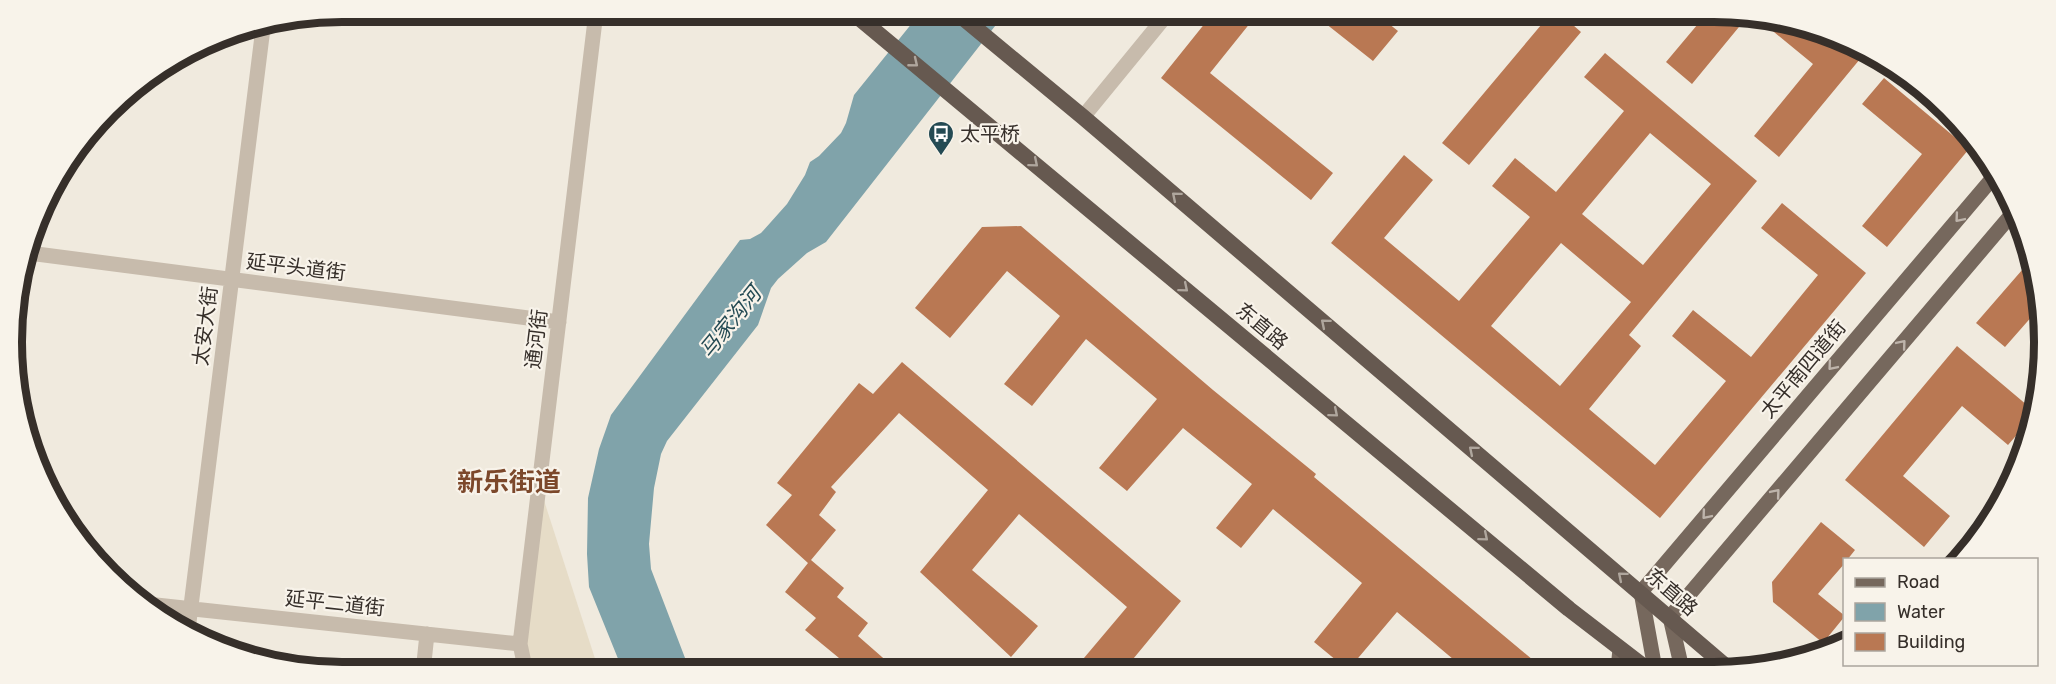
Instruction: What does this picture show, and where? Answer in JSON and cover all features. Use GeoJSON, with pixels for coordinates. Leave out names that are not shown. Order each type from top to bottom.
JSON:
{"type":"FeatureCollection","features":[{"type":"Feature","properties":{"kind":"highway","name":"东直路"},"geometry":{"type":"LineString","coordinates":[[863,22],[1638,662]]}},
{"type":"Feature","properties":{"kind":"highway","name":"东直路"},"geometry":{"type":"LineString","coordinates":[[968,22],[1083,117],[1721,662]]}},
{"type":"Feature","properties":{"kind":"main road","name":"太平南四道街"},"geometry":{"type":"LineString","coordinates":[[1641,592],[1990,180]]}},
{"type":"Feature","properties":{"kind":"main road"},"geometry":{"type":"LineString","coordinates":[[1681,662],[1670,617],[2008,218]]}},
{"type":"Feature","properties":{"kind":"main road"},"geometry":{"type":"LineString","coordinates":[[1641,592],[1654,662]]}},
{"type":"Feature","properties":{"kind":"main road"},"geometry":{"type":"LineString","coordinates":[[1619,662],[1620,649]]}},
{"type":"Feature","properties":{"kind":"street","name":"通河街"},"geometry":{"type":"LineString","coordinates":[[524,662],[520,644],[595,22]]}},
{"type":"Feature","properties":{"kind":"street"},"geometry":{"type":"LineString","coordinates":[[1083,117],[1160,22]]}},
{"type":"Feature","properties":{"kind":"street","name":"太安大街"},"geometry":{"type":"LineString","coordinates":[[189,623],[261,33]]}},
{"type":"Feature","properties":{"kind":"street","name":"延平头道街"},"geometry":{"type":"LineString","coordinates":[[35,254],[559,322]]}},
{"type":"Feature","properties":{"kind":"street","name":"延平二道街"},"geometry":{"type":"LineString","coordinates":[[161,606],[520,644]]}},
{"type":"Feature","properties":{"kind":"street"},"geometry":{"type":"LineString","coordinates":[[424,662],[427,634]]}},
{"type":"Feature","properties":{"kind":"shaded area"},"geometry":{"type":"Polygon","coordinates":[[[539,485],[596,662],[524,662],[520,644],[539,485]]]}},
{"type":"Feature","properties":{"kind":"water","name":"马家沟河"},"geometry":{"type":"Polygon","coordinates":[[[913,22],[998,22],[826,242],[807,253],[778,279],[771,288],[758,325],[667,441],[661,454],[654,488],[649,544],[651,569],[687,662],[619,662],[589,587],[587,554],[588,498],[599,449],[611,415],[740,240],[750,239],[761,233],[787,204],[805,175],[810,162],[841,133],[854,95],[913,22]]]}},
{"type":"Feature","properties":{"kind":"building"},"geometry":{"type":"Polygon","coordinates":[[[1206,22],[1251,22],[1210,73],[1333,173],[1311,200],[1161,78],[1206,22]]]}},
{"type":"Feature","properties":{"kind":"building"},"geometry":{"type":"Polygon","coordinates":[[[1324,22],[1387,22],[1398,31],[1373,61],[1324,22]]]}},
{"type":"Feature","properties":{"kind":"building"},"geometry":{"type":"Polygon","coordinates":[[[1544,22],[1570,22],[1581,32],[1469,165],[1442,143],[1544,22]]]}},
{"type":"Feature","properties":{"kind":"building"},"geometry":{"type":"Polygon","coordinates":[[[1700,22],[1742,24],[1692,84],[1666,62],[1700,22]]]}},
{"type":"Feature","properties":{"kind":"building"},"geometry":{"type":"Polygon","coordinates":[[[1769,28],[1817,39],[1860,59],[1779,157],[1754,136],[1813,64],[1769,28]]]}},
{"type":"Feature","properties":{"kind":"building"},"geometry":{"type":"Polygon","coordinates":[[[1605,53],[1757,181],[1629,335],[1641,346],[1589,409],[1655,465],[1726,381],[1672,336],[1693,310],[1751,357],[1818,275],[1761,228],[1782,203],[1866,273],[1660,518],[1331,243],[1404,155],[1433,180],[1384,238],[1459,301],[1530,217],[1492,186],[1515,158],[1556,192],[1624,111],[1584,77],[1605,53]],[[1650,133],[1582,214],[1643,265],[1711,184],[1650,133]],[[1561,243],[1491,326],[1560,386],[1631,302],[1561,243]]]}},
{"type":"Feature","properties":{"kind":"building"},"geometry":{"type":"Polygon","coordinates":[[[1884,78],[1968,150],[1887,247],[1862,226],[1922,154],[1862,104],[1884,78]]]}},
{"type":"Feature","properties":{"kind":"building"},"geometry":{"type":"Polygon","coordinates":[[[1021,226],[1213,390],[1316,474],[1314,477],[1535,662],[1456,662],[1397,612],[1355,662],[1338,662],[1314,642],[1362,583],[1273,509],[1241,548],[1216,528],[1252,484],[1183,428],[1127,491],[1099,468],[1157,399],[1086,339],[1032,406],[1004,384],[1060,316],[1007,271],[950,338],[915,308],[982,227],[1021,226]]]}},
{"type":"Feature","properties":{"kind":"building"},"geometry":{"type":"Polygon","coordinates":[[[2025,267],[2032,316],[2005,347],[1976,323],[2025,267]]]}},
{"type":"Feature","properties":{"kind":"building"},"geometry":{"type":"Polygon","coordinates":[[[1957,346],[2027,405],[2022,429],[2008,445],[1962,406],[1903,476],[1950,516],[1924,547],[1845,480],[1957,346]]]}},
{"type":"Feature","properties":{"kind":"building"},"geometry":{"type":"Polygon","coordinates":[[[902,362],[1181,601],[1131,662],[1081,662],[1127,607],[1019,514],[972,570],[1038,626],[1011,657],[920,572],[988,490],[899,413],[831,487],[836,492],[819,515],[836,530],[811,560],[844,588],[837,597],[868,623],[858,636],[888,662],[836,662],[839,658],[805,630],[816,618],[785,592],[808,563],[766,525],[792,495],[777,483],[859,383],[873,394],[902,362]]]}},
{"type":"Feature","properties":{"kind":"building"},"geometry":{"type":"Polygon","coordinates":[[[1821,522],[1855,550],[1849,558],[1843,558],[1843,565],[1818,594],[1843,614],[1843,618],[1823,643],[1773,602],[1772,582],[1821,522]]]}},
{"type":"Feature","properties":{"kind":"place","name":"太平桥"},"geometry":{"type":"Point","coordinates":[941,157]}},
{"type":"Feature","properties":{"kind":"district","name":"新乐街道"},"geometry":{"type":"Point","coordinates":[509,482]}}]}
